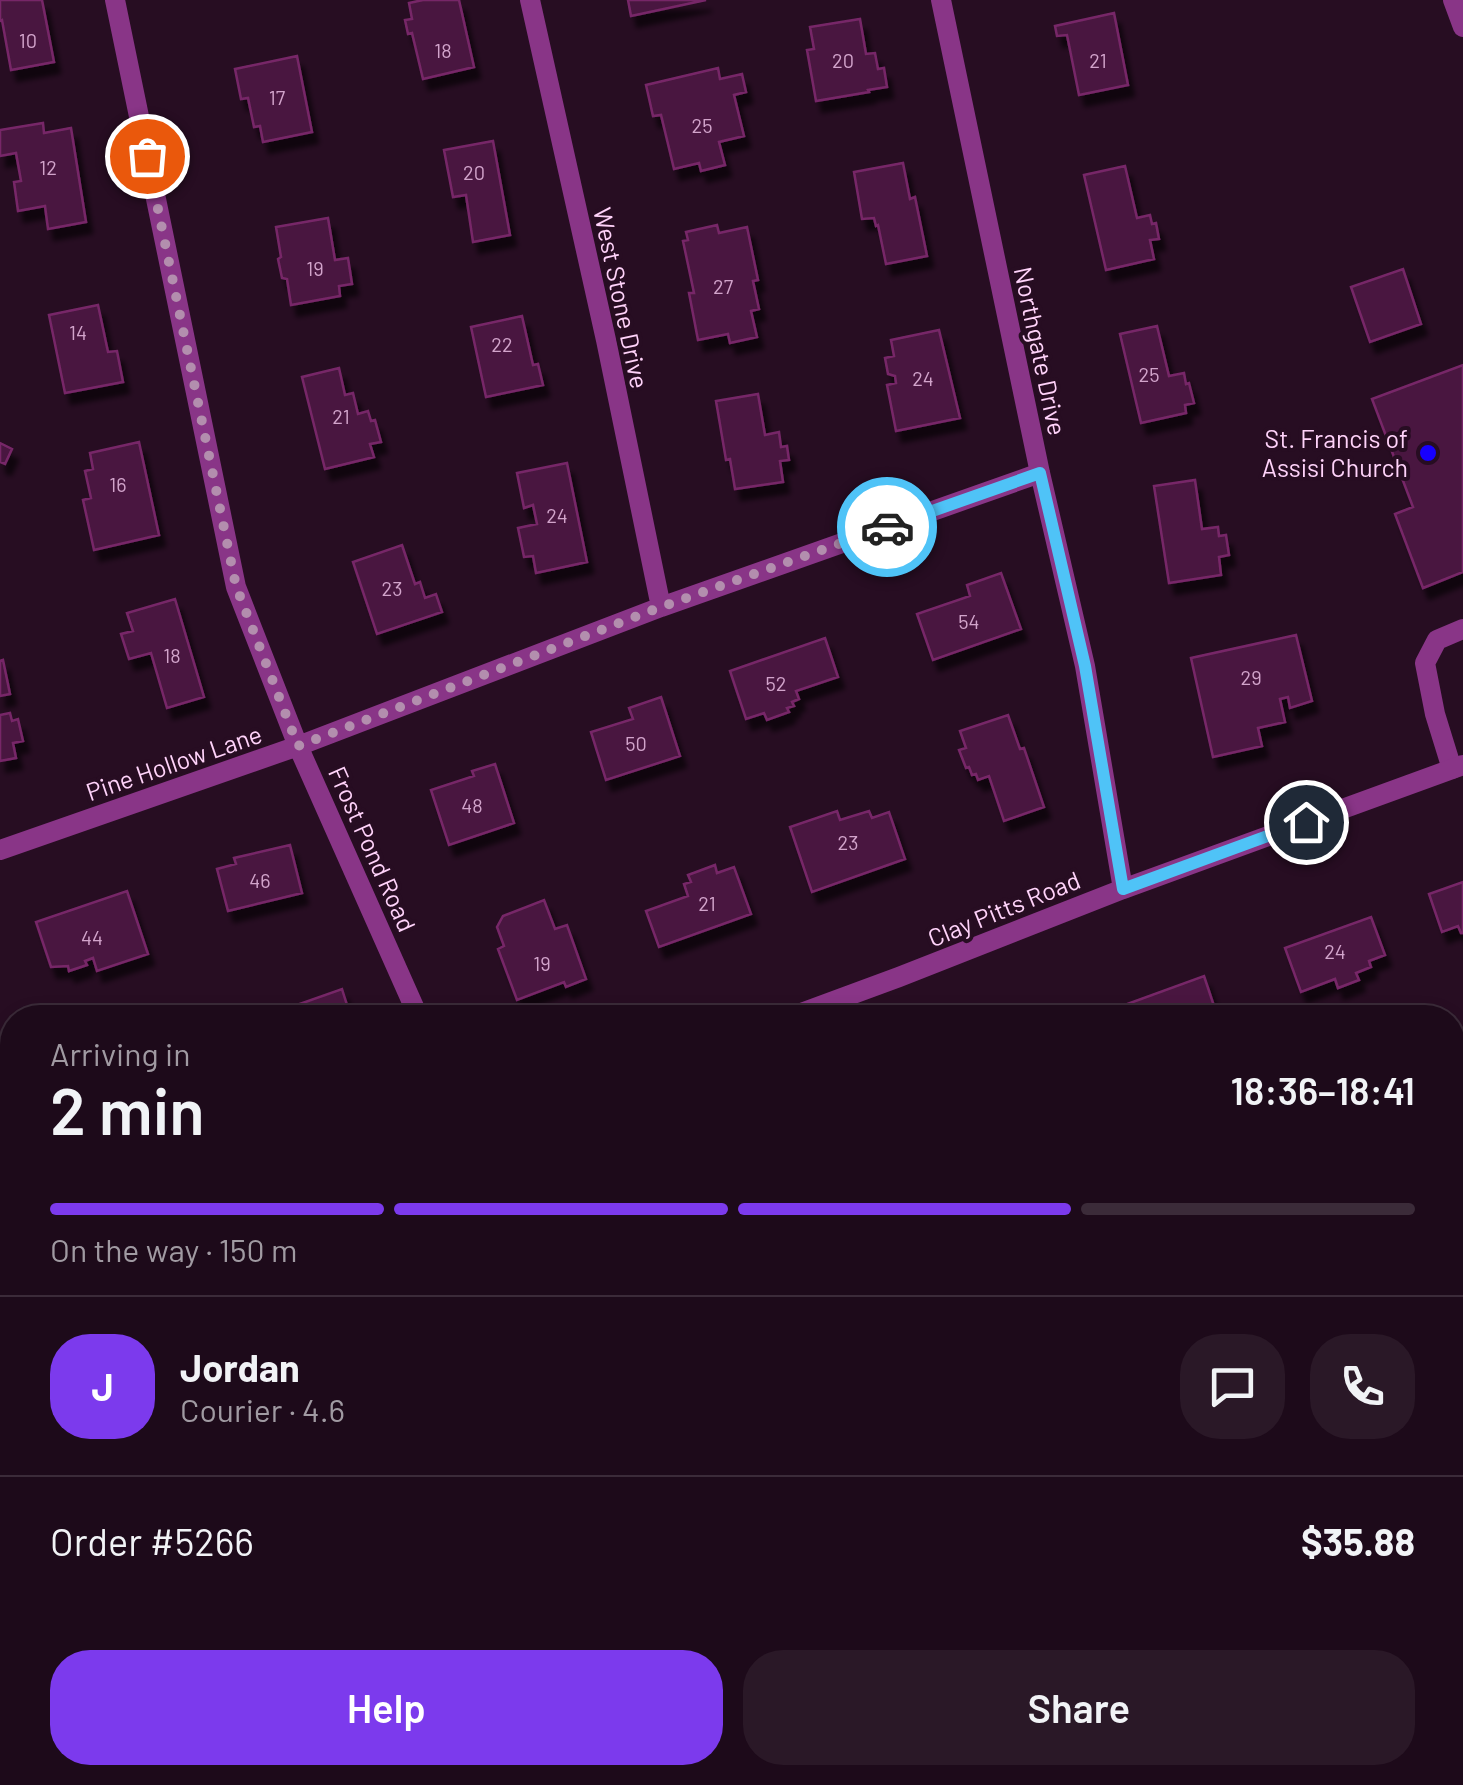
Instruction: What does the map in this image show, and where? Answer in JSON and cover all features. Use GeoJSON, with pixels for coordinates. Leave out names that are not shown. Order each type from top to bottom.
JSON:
{"type":"FeatureCollection","features":[{"type":"Feature","properties":{"kind":"street","name":"Frost Pond Road"},"geometry":{"type":"LineString","coordinates":[[115,0],[236,586],[298,746],[414,1005]]}},
{"type":"Feature","properties":{"kind":"street","name":"West Stone Drive"},"geometry":{"type":"LineString","coordinates":[[530,0],[661,607]]}},
{"type":"Feature","properties":{"kind":"street","name":"Northgate Drive"},"geometry":{"type":"LineString","coordinates":[[942,0],[1040,473],[1085,666],[1123,889]]}},
{"type":"Feature","properties":{"kind":"street"},"geometry":{"type":"LineString","coordinates":[[1453,0],[1463,27]]}},
{"type":"Feature","properties":{"kind":"street","name":"Pine Hollow Lane"},"geometry":{"type":"LineString","coordinates":[[0,850],[298,746],[661,607],[1040,473]]}},
{"type":"Feature","properties":{"kind":"street"},"geometry":{"type":"LineString","coordinates":[[1458,767],[1435,714],[1425,663],[1437,640],[1463,629]]}},
{"type":"Feature","properties":{"kind":"street","name":"Clay Pitts Road"},"geometry":{"type":"LineString","coordinates":[[824,1005],[1123,889],[1458,767]]}},
{"type":"Feature","properties":{"kind":"building"},"geometry":{"type":"Polygon","coordinates":[[[0,0],[42,0],[54,62],[11,70],[0,21],[0,0]]]}},
{"type":"Feature","properties":{"kind":"building"},"geometry":{"type":"Polygon","coordinates":[[[459,0],[474,67],[423,79],[405,20],[412,19],[409,3],[459,0]]]}},
{"type":"Feature","properties":{"kind":"building"},"geometry":{"type":"Polygon","coordinates":[[[628,0],[706,0],[631,16],[628,0]]]}},
{"type":"Feature","properties":{"kind":"building"},"geometry":{"type":"Polygon","coordinates":[[[1114,13],[1128,85],[1079,95],[1067,35],[1057,36],[1055,26],[1114,13]]]}},
{"type":"Feature","properties":{"kind":"building"},"geometry":{"type":"Polygon","coordinates":[[[860,19],[866,54],[875,53],[878,69],[884,68],[887,87],[816,101],[807,50],[814,49],[810,27],[860,19]]]}},
{"type":"Feature","properties":{"kind":"building"},"geometry":{"type":"Polygon","coordinates":[[[297,56],[312,132],[263,142],[260,126],[254,127],[248,98],[241,99],[235,69],[297,56]]]}},
{"type":"Feature","properties":{"kind":"building"},"geometry":{"type":"Polygon","coordinates":[[[718,68],[720,79],[742,74],[746,92],[734,95],[744,136],[719,142],[725,165],[701,171],[699,163],[674,169],[661,115],[653,116],[646,85],[718,68]]]}},
{"type":"Feature","properties":{"kind":"building"},"geometry":{"type":"Polygon","coordinates":[[[43,123],[44,133],[71,128],[86,222],[48,229],[45,206],[18,211],[14,182],[21,181],[16,153],[0,156],[0,130],[43,123]]]}},
{"type":"Feature","properties":{"kind":"building"},"geometry":{"type":"Polygon","coordinates":[[[493,141],[510,235],[473,242],[466,195],[453,197],[444,150],[493,141]]]}},
{"type":"Feature","properties":{"kind":"building"},"geometry":{"type":"Polygon","coordinates":[[[903,163],[910,199],[915,197],[927,256],[886,264],[878,225],[874,218],[862,219],[854,172],[903,163]]]}},
{"type":"Feature","properties":{"kind":"building"},"geometry":{"type":"Polygon","coordinates":[[[1125,166],[1137,218],[1150,215],[1159,239],[1150,240],[1154,259],[1106,270],[1084,175],[1125,166]]]}},
{"type":"Feature","properties":{"kind":"building"},"geometry":{"type":"Polygon","coordinates":[[[328,218],[335,260],[348,258],[352,284],[339,286],[340,296],[291,305],[287,279],[282,278],[278,259],[281,257],[276,227],[328,218]]]}},
{"type":"Feature","properties":{"kind":"building"},"geometry":{"type":"Polygon","coordinates":[[[717,225],[719,233],[747,227],[758,280],[753,281],[759,309],[751,311],[757,337],[730,343],[728,334],[698,340],[689,293],[694,293],[683,241],[688,240],[686,232],[717,225]]]}},
{"type":"Feature","properties":{"kind":"building"},"geometry":{"type":"Polygon","coordinates":[[[1403,269],[1421,324],[1370,342],[1351,287],[1403,269]]]}},
{"type":"Feature","properties":{"kind":"building"},"geometry":{"type":"Polygon","coordinates":[[[98,305],[108,352],[117,351],[123,382],[65,393],[49,315],[98,305]]]}},
{"type":"Feature","properties":{"kind":"building"},"geometry":{"type":"Polygon","coordinates":[[[522,316],[533,365],[538,364],[543,385],[486,397],[471,327],[522,316]]]}},
{"type":"Feature","properties":{"kind":"building"},"geometry":{"type":"Polygon","coordinates":[[[1157,326],[1169,376],[1184,373],[1194,403],[1185,405],[1186,413],[1141,423],[1120,334],[1157,326]]]}},
{"type":"Feature","properties":{"kind":"building"},"geometry":{"type":"Polygon","coordinates":[[[939,330],[960,418],[896,431],[887,385],[896,383],[895,376],[888,374],[885,358],[894,356],[891,340],[939,330]]]}},
{"type":"Feature","properties":{"kind":"building","name":"St. Francis of Assisi Church"},"geometry":{"type":"Polygon","coordinates":[[[1463,365],[1463,572],[1423,588],[1395,514],[1413,507],[1372,399],[1463,365]]]}},
{"type":"Feature","properties":{"kind":"building"},"geometry":{"type":"Polygon","coordinates":[[[339,368],[345,395],[353,393],[358,414],[368,411],[371,421],[375,420],[381,442],[370,444],[374,457],[325,469],[302,377],[339,368]]]}},
{"type":"Feature","properties":{"kind":"building"},"geometry":{"type":"Polygon","coordinates":[[[758,394],[765,435],[779,432],[781,447],[787,446],[789,460],[780,461],[783,482],[735,489],[716,401],[758,394]]]}},
{"type":"Feature","properties":{"kind":"building"},"geometry":{"type":"Polygon","coordinates":[[[139,442],[159,535],[94,550],[83,500],[91,498],[85,471],[93,469],[90,453],[139,442]]]}},
{"type":"Feature","properties":{"kind":"building"},"geometry":{"type":"Polygon","coordinates":[[[0,443],[12,449],[5,464],[0,462],[0,443]]]}},
{"type":"Feature","properties":{"kind":"building"},"geometry":{"type":"Polygon","coordinates":[[[567,463],[587,562],[536,573],[533,556],[524,557],[518,528],[537,524],[533,505],[524,508],[517,473],[567,463]]]}},
{"type":"Feature","properties":{"kind":"building"},"geometry":{"type":"Polygon","coordinates":[[[1195,480],[1202,529],[1218,527],[1219,536],[1226,535],[1229,555],[1219,557],[1221,575],[1169,583],[1154,486],[1195,480]]]}},
{"type":"Feature","properties":{"kind":"building"},"geometry":{"type":"Polygon","coordinates":[[[402,545],[415,584],[420,582],[425,598],[436,594],[442,612],[377,634],[353,562],[402,545]]]}},
{"type":"Feature","properties":{"kind":"building"},"geometry":{"type":"Polygon","coordinates":[[[1001,573],[1021,629],[933,660],[917,614],[970,596],[967,585],[1001,573]]]}},
{"type":"Feature","properties":{"kind":"building"},"geometry":{"type":"Polygon","coordinates":[[[175,599],[204,697],[167,708],[151,653],[129,659],[121,634],[133,631],[127,613],[175,599]]]}},
{"type":"Feature","properties":{"kind":"building"},"geometry":{"type":"Polygon","coordinates":[[[1296,635],[1312,701],[1290,708],[1288,697],[1280,699],[1285,722],[1258,728],[1262,746],[1213,757],[1191,658],[1296,635]]]}},
{"type":"Feature","properties":{"kind":"building"},"geometry":{"type":"Polygon","coordinates":[[[825,638],[838,677],[796,691],[799,699],[787,708],[789,712],[767,720],[764,713],[746,719],[730,671],[825,638]]]}},
{"type":"Feature","properties":{"kind":"building"},"geometry":{"type":"Polygon","coordinates":[[[3,660],[10,694],[0,696],[0,661],[3,660]]]}},
{"type":"Feature","properties":{"kind":"building"},"geometry":{"type":"Polygon","coordinates":[[[661,697],[680,756],[606,780],[591,732],[633,719],[629,708],[661,697]]]}},
{"type":"Feature","properties":{"kind":"building"},"geometry":{"type":"Polygon","coordinates":[[[10,713],[12,721],[18,719],[23,741],[13,743],[16,758],[0,761],[0,715],[10,713]]]}},
{"type":"Feature","properties":{"kind":"building"},"geometry":{"type":"Polygon","coordinates":[[[1008,715],[1044,807],[1004,821],[989,776],[978,780],[976,774],[972,775],[959,750],[966,748],[960,731],[1008,715]]]}},
{"type":"Feature","properties":{"kind":"building"},"geometry":{"type":"Polygon","coordinates":[[[495,764],[514,823],[449,845],[431,790],[474,776],[472,771],[495,764]]]}},
{"type":"Feature","properties":{"kind":"building"},"geometry":{"type":"Polygon","coordinates":[[[837,811],[840,820],[869,811],[872,818],[889,812],[905,859],[812,892],[790,827],[837,811]]]}},
{"type":"Feature","properties":{"kind":"building"},"geometry":{"type":"Polygon","coordinates":[[[290,845],[302,893],[228,911],[217,869],[236,864],[234,858],[290,845]]]}},
{"type":"Feature","properties":{"kind":"building"},"geometry":{"type":"Polygon","coordinates":[[[715,865],[717,873],[734,867],[751,914],[659,947],[646,911],[688,896],[684,884],[691,882],[688,875],[715,865]]]}},
{"type":"Feature","properties":{"kind":"building"},"geometry":{"type":"Polygon","coordinates":[[[1463,882],[1463,933],[1458,926],[1442,932],[1429,894],[1463,882]]]}},
{"type":"Feature","properties":{"kind":"building"},"geometry":{"type":"Polygon","coordinates":[[[127,891],[148,954],[97,971],[93,958],[85,961],[87,965],[69,971],[68,966],[51,967],[36,922],[127,891]]]}},
{"type":"Feature","properties":{"kind":"building"},"geometry":{"type":"Polygon","coordinates":[[[544,900],[555,929],[567,925],[586,979],[566,987],[564,982],[517,1000],[498,949],[504,946],[497,927],[503,916],[544,900]]]}},
{"type":"Feature","properties":{"kind":"building"},"geometry":{"type":"Polygon","coordinates":[[[1371,917],[1385,955],[1369,961],[1371,967],[1356,973],[1359,980],[1338,988],[1335,979],[1301,992],[1285,948],[1371,917]]]}},
{"type":"Feature","properties":{"kind":"building"},"geometry":{"type":"Polygon","coordinates":[[[1204,976],[1214,1005],[1124,1005],[1204,976]]]}},
{"type":"Feature","properties":{"kind":"building"},"geometry":{"type":"Polygon","coordinates":[[[342,989],[347,1005],[297,1005],[342,989]]]}},
{"type":"Feature","properties":{"kind":"way so far"},"geometry":{"type":"LineString","coordinates":[[147,156],[236,586],[298,746],[661,607],[887,527]]}},
{"type":"Feature","properties":{"kind":"place","name":"St. Francis of Assisi Church"},"geometry":{"type":"Point","coordinates":[1428,453]}},
{"type":"Feature","properties":{"kind":"route"},"geometry":{"type":"LineString","coordinates":[[887,527],[1040,473],[1085,666],[1123,889],[1306,822]]}}]}
